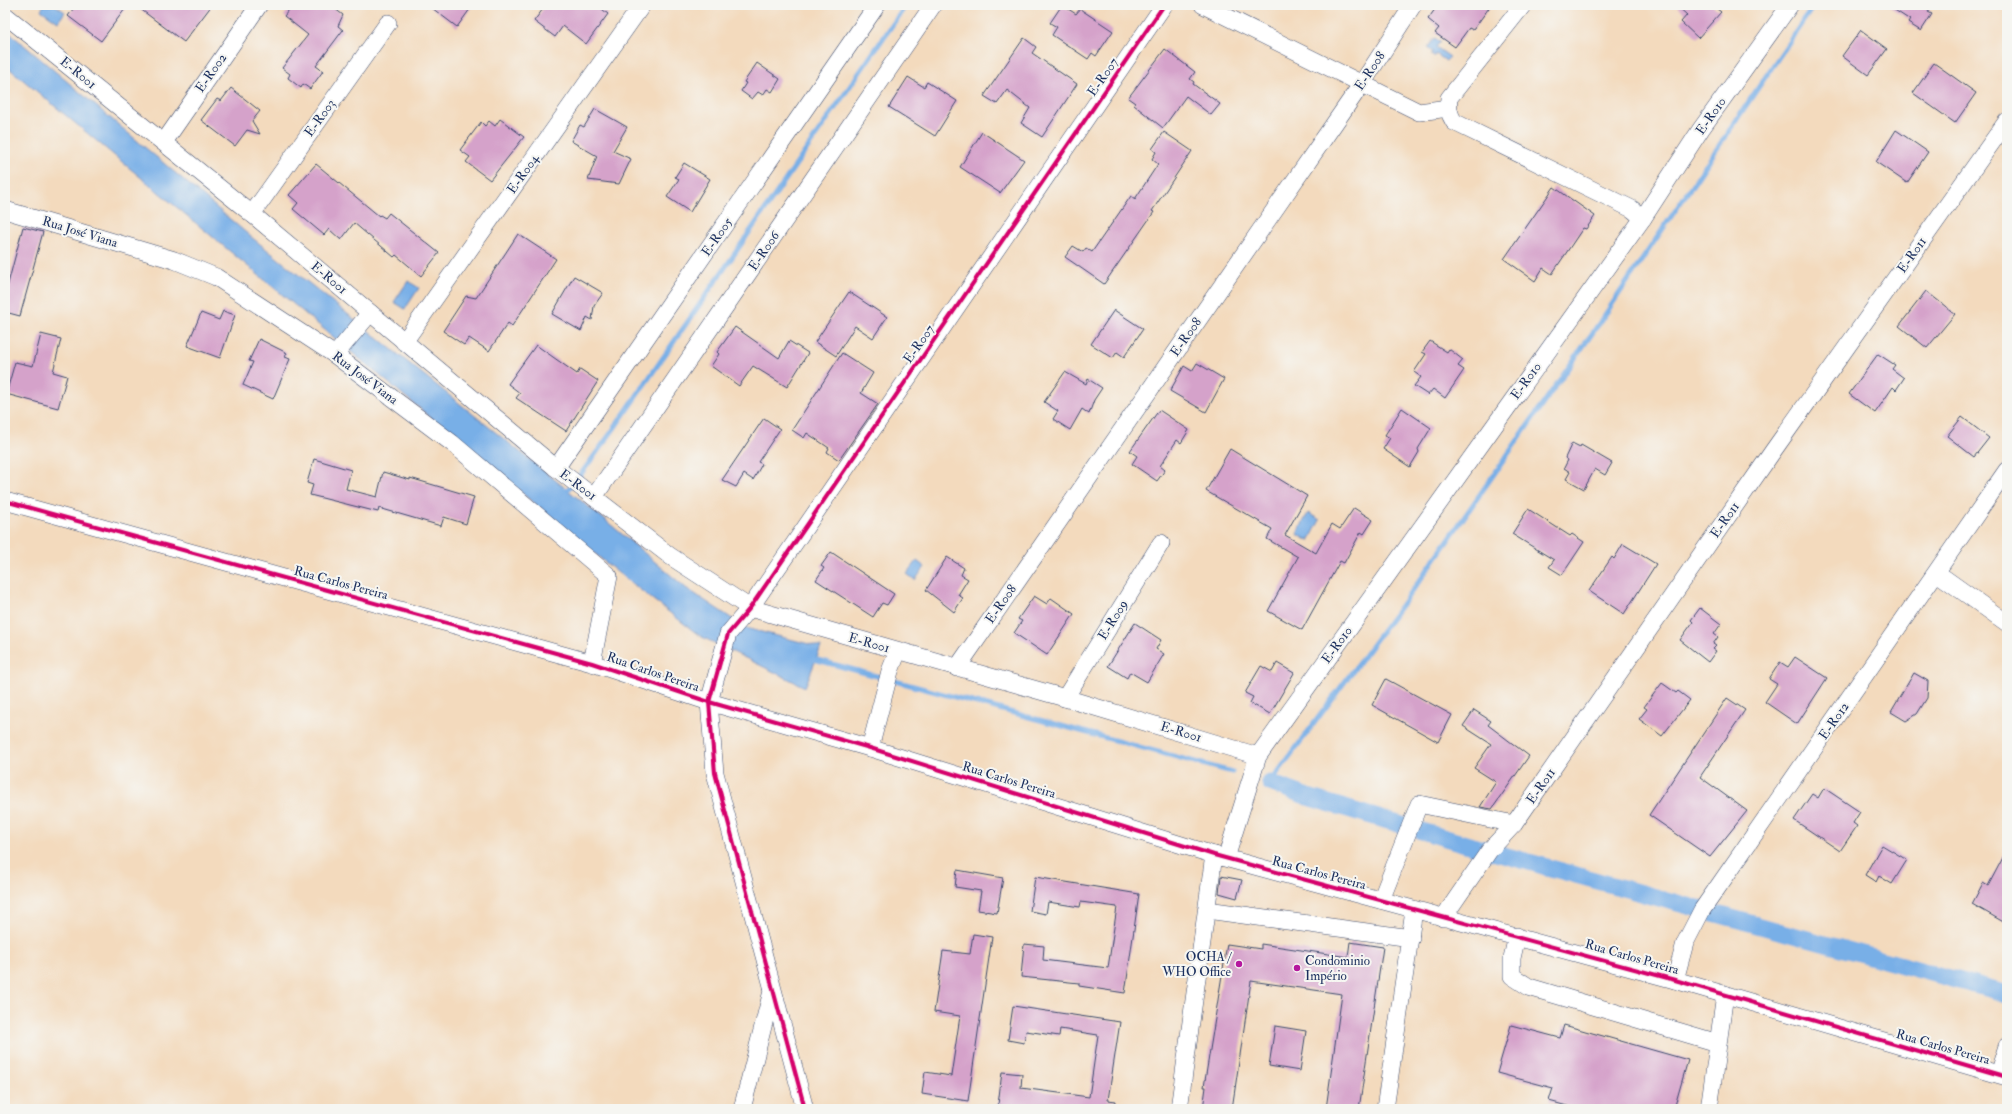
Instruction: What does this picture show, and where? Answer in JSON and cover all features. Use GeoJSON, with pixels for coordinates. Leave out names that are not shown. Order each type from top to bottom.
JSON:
{"type":"FeatureCollection","features":[{"type":"Feature","properties":{"kind":"street","name":"E-R002"},"geometry":{"type":"LineString","coordinates":[[164,142],[259,5]]}},
{"type":"Feature","properties":{"kind":"street","name":"E-R004"},"geometry":{"type":"LineString","coordinates":[[404,342],[642,5]]}},
{"type":"Feature","properties":{"kind":"street","name":"E-R005"},"geometry":{"type":"LineString","coordinates":[[556,468],[877,5]]}},
{"type":"Feature","properties":{"kind":"street","name":"E-R006"},"geometry":{"type":"LineString","coordinates":[[594,497],[933,5]]}},
{"type":"Feature","properties":{"kind":"street","name":"E-R007"},"geometry":{"type":"LineString","coordinates":[[709,702],[728,634],[750,608],[1164,5]]}},
{"type":"Feature","properties":{"kind":"street"},"geometry":{"type":"LineString","coordinates":[[1203,5],[1361,85],[1419,112],[1448,108]]}},
{"type":"Feature","properties":{"kind":"street","name":"E-R008"},"geometry":{"type":"LineString","coordinates":[[957,668],[1361,85],[1413,5]]}},
{"type":"Feature","properties":{"kind":"street"},"geometry":{"type":"LineString","coordinates":[[1523,5],[1449,98],[1448,108],[1454,122],[1632,209],[1643,218]]}},
{"type":"Feature","properties":{"kind":"street","name":"E-R010"},"geometry":{"type":"LineString","coordinates":[[1179,1109],[1207,910],[1220,857],[1258,756],[1643,218],[1702,129],[1790,5]]}},
{"type":"Feature","properties":{"kind":"street","name":"E-R001"},"geometry":{"type":"LineString","coordinates":[[5,14],[252,214],[556,468],[670,556],[750,608],[1065,698],[1258,756]]}},
{"type":"Feature","properties":{"kind":"street","name":"E-R003"},"geometry":{"type":"LineString","coordinates":[[252,214],[388,23]]}},
{"type":"Feature","properties":{"kind":"street","name":"E-R011"},"geometry":{"type":"LineString","coordinates":[[1443,918],[1489,851],[1514,824],[1773,451],[2007,121]]}},
{"type":"Feature","properties":{"kind":"street","name":"Rua José Viana"},"geometry":{"type":"LineString","coordinates":[[5,210],[174,260],[216,277],[335,355],[452,443],[609,576],[592,663]]}},
{"type":"Feature","properties":{"kind":"street"},"geometry":{"type":"LineString","coordinates":[[335,355],[370,313]]}},
{"type":"Feature","properties":{"kind":"street","name":"E-R012"},"geometry":{"type":"LineString","coordinates":[[1676,980],[1685,943],[1702,910],[2007,470]]}},
{"type":"Feature","properties":{"kind":"street","name":"Rua Carlos Pereira"},"geometry":{"type":"LineString","coordinates":[[5,501],[592,663],[709,702],[870,748],[1220,857],[1676,980],[2003,1075]]}},
{"type":"Feature","properties":{"kind":"street","name":"E-R009"},"geometry":{"type":"LineString","coordinates":[[1065,698],[1161,543]]}},
{"type":"Feature","properties":{"kind":"street"},"geometry":{"type":"LineString","coordinates":[[1936,573],[2007,623]]}},
{"type":"Feature","properties":{"kind":"street"},"geometry":{"type":"LineString","coordinates":[[870,748],[884,690],[898,651]]}},
{"type":"Feature","properties":{"kind":"street"},"geometry":{"type":"LineString","coordinates":[[709,702],[715,773],[805,1109]]}},
{"type":"Feature","properties":{"kind":"street"},"geometry":{"type":"LineString","coordinates":[[1381,900],[1419,804],[1514,824]]}},
{"type":"Feature","properties":{"kind":"street"},"geometry":{"type":"LineString","coordinates":[[1207,910],[1411,938]]}},
{"type":"Feature","properties":{"kind":"street"},"geometry":{"type":"LineString","coordinates":[[1385,1109],[1414,910]]}},
{"type":"Feature","properties":{"kind":"street"},"geometry":{"type":"LineString","coordinates":[[1517,936],[1512,958],[1512,976],[1529,987],[1718,1043]]}},
{"type":"Feature","properties":{"kind":"street"},"geometry":{"type":"LineString","coordinates":[[742,1109],[773,989]]}},
{"type":"Feature","properties":{"kind":"street"},"geometry":{"type":"LineString","coordinates":[[1709,1109],[1724,994]]}},
{"type":"Feature","properties":{"kind":"street"},"geometry":{"type":"LineString","coordinates":[[2003,1075],[2007,1046]]}},
{"type":"Feature","properties":{"kind":"water"},"geometry":{"type":"Polygon","coordinates":[[[44,5],[55,5],[65,12],[58,22],[41,10],[44,5]]]}},
{"type":"Feature","properties":{"kind":"water"},"geometry":{"type":"Polygon","coordinates":[[[5,29],[250,236],[604,519],[686,588],[746,628],[821,647],[805,687],[700,636],[617,572],[5,65],[5,29]]]}},
{"type":"Feature","properties":{"kind":"water"},"geometry":{"type":"Polygon","coordinates":[[[1435,38],[1440,42],[1436,47],[1450,57],[1446,61],[1436,54],[1434,57],[1431,55],[1433,52],[1427,48],[1435,38]]]}},
{"type":"Feature","properties":{"kind":"water"},"geometry":{"type":"Polygon","coordinates":[[[408,281],[419,288],[405,309],[394,302],[408,281]]]}},
{"type":"Feature","properties":{"kind":"water"},"geometry":{"type":"Polygon","coordinates":[[[1308,513],[1320,520],[1309,541],[1297,534],[1308,513]]]}},
{"type":"Feature","properties":{"kind":"water"},"geometry":{"type":"Polygon","coordinates":[[[917,561],[925,567],[915,580],[907,574],[917,561]]]}},
{"type":"Feature","properties":{"kind":"building"},"geometry":{"type":"Polygon","coordinates":[[[76,5],[128,5],[101,41],[68,16],[76,5]]]}},
{"type":"Feature","properties":{"kind":"building"},"geometry":{"type":"Polygon","coordinates":[[[135,5],[212,5],[184,42],[135,5]]]}},
{"type":"Feature","properties":{"kind":"building"},"geometry":{"type":"Polygon","coordinates":[[[293,5],[330,5],[343,15],[338,26],[343,30],[316,66],[323,71],[310,89],[303,84],[301,88],[288,78],[290,74],[282,68],[308,35],[284,16],[293,5]]]}},
{"type":"Feature","properties":{"kind":"building"},"geometry":{"type":"Polygon","coordinates":[[[428,5],[473,5],[457,27],[428,5]]]}},
{"type":"Feature","properties":{"kind":"building"},"geometry":{"type":"Polygon","coordinates":[[[546,5],[597,5],[608,14],[586,44],[563,26],[555,37],[534,21],[546,5]]]}},
{"type":"Feature","properties":{"kind":"building"},"geometry":{"type":"Polygon","coordinates":[[[1062,5],[1076,14],[1080,9],[1113,31],[1096,56],[1092,53],[1088,59],[1052,35],[1057,27],[1050,23],[1062,5]]]}},
{"type":"Feature","properties":{"kind":"building"},"geometry":{"type":"Polygon","coordinates":[[[1438,5],[1491,5],[1473,30],[1469,28],[1455,47],[1435,33],[1439,28],[1428,19],[1438,5]]]}},
{"type":"Feature","properties":{"kind":"building"},"geometry":{"type":"Polygon","coordinates":[[[1676,5],[1712,5],[1721,12],[1698,38],[1681,22],[1687,15],[1676,5]]]}},
{"type":"Feature","properties":{"kind":"building"},"geometry":{"type":"Polygon","coordinates":[[[1887,5],[1932,5],[1928,12],[1932,14],[1921,31],[1908,23],[1910,20],[1887,5]]]}},
{"type":"Feature","properties":{"kind":"building"},"geometry":{"type":"Polygon","coordinates":[[[1861,30],[1887,49],[1868,75],[1842,56],[1861,30]]]}},
{"type":"Feature","properties":{"kind":"building"},"geometry":{"type":"Polygon","coordinates":[[[1024,38],[1036,47],[1032,53],[1077,84],[1042,137],[1021,123],[1030,108],[1007,90],[997,104],[984,96],[1024,38]]]}},
{"type":"Feature","properties":{"kind":"building"},"geometry":{"type":"Polygon","coordinates":[[[1165,49],[1195,72],[1190,79],[1194,82],[1193,84],[1220,104],[1211,115],[1186,96],[1163,128],[1134,105],[1135,103],[1128,98],[1165,49]]]}},
{"type":"Feature","properties":{"kind":"building"},"geometry":{"type":"Polygon","coordinates":[[[757,63],[780,79],[772,92],[767,89],[763,95],[758,92],[752,99],[741,91],[746,83],[744,82],[757,63]]]}},
{"type":"Feature","properties":{"kind":"building"},"geometry":{"type":"Polygon","coordinates":[[[1934,63],[1976,93],[1955,123],[1913,93],[1934,63]]]}},
{"type":"Feature","properties":{"kind":"building"},"geometry":{"type":"Polygon","coordinates":[[[908,77],[924,87],[927,82],[957,101],[935,136],[889,107],[908,77]]]}},
{"type":"Feature","properties":{"kind":"building"},"geometry":{"type":"Polygon","coordinates":[[[231,88],[260,111],[252,121],[260,134],[247,130],[235,146],[201,120],[217,99],[221,101],[231,88]]]}},
{"type":"Feature","properties":{"kind":"building"},"geometry":{"type":"Polygon","coordinates":[[[595,109],[627,127],[613,151],[631,159],[619,184],[588,180],[597,156],[571,141],[580,125],[584,127],[595,109]]]}},
{"type":"Feature","properties":{"kind":"building"},"geometry":{"type":"Polygon","coordinates":[[[500,119],[524,137],[490,180],[466,162],[470,157],[460,150],[481,122],[485,126],[489,121],[495,126],[500,119]]]}},
{"type":"Feature","properties":{"kind":"building"},"geometry":{"type":"Polygon","coordinates":[[[1896,130],[1928,152],[1907,183],[1876,162],[1896,130]]]}},
{"type":"Feature","properties":{"kind":"building"},"geometry":{"type":"Polygon","coordinates":[[[982,132],[1024,160],[1000,193],[960,167],[982,132]]]}},
{"type":"Feature","properties":{"kind":"building"},"geometry":{"type":"Polygon","coordinates":[[[1164,132],[1192,151],[1152,211],[1154,212],[1104,284],[1065,257],[1073,246],[1083,252],[1086,248],[1092,252],[1131,196],[1135,199],[1158,164],[1152,159],[1156,152],[1152,149],[1164,132]]]}},
{"type":"Feature","properties":{"kind":"building"},"geometry":{"type":"Polygon","coordinates":[[[684,163],[710,179],[690,212],[667,197],[679,179],[675,177],[684,163]]]}},
{"type":"Feature","properties":{"kind":"building"},"geometry":{"type":"Polygon","coordinates":[[[316,164],[379,216],[380,215],[385,218],[389,213],[439,253],[421,276],[396,255],[394,257],[354,223],[341,240],[329,229],[324,235],[293,209],[298,203],[289,195],[316,164]]]}},
{"type":"Feature","properties":{"kind":"building"},"geometry":{"type":"Polygon","coordinates":[[[1554,187],[1595,216],[1586,229],[1583,228],[1552,274],[1543,268],[1535,281],[1504,259],[1554,187]]]}},
{"type":"Feature","properties":{"kind":"building"},"geometry":{"type":"Polygon","coordinates":[[[23,227],[43,232],[20,316],[5,312],[5,295],[23,227]]]}},
{"type":"Feature","properties":{"kind":"building"},"geometry":{"type":"Polygon","coordinates":[[[518,234],[556,259],[512,326],[508,323],[489,351],[469,338],[464,345],[443,331],[466,296],[476,298],[518,234]]]}},
{"type":"Feature","properties":{"kind":"building"},"geometry":{"type":"Polygon","coordinates":[[[574,276],[603,293],[594,306],[592,320],[587,317],[581,331],[552,314],[574,276]]]}},
{"type":"Feature","properties":{"kind":"building"},"geometry":{"type":"Polygon","coordinates":[[[1926,291],[1955,314],[1927,348],[1899,326],[1926,291]]]}},
{"type":"Feature","properties":{"kind":"building"},"geometry":{"type":"Polygon","coordinates":[[[849,292],[887,317],[873,338],[855,326],[836,356],[815,342],[849,292]]]}},
{"type":"Feature","properties":{"kind":"building"},"geometry":{"type":"Polygon","coordinates":[[[1114,310],[1143,329],[1124,357],[1117,352],[1113,358],[1091,344],[1114,310]]]}},
{"type":"Feature","properties":{"kind":"building"},"geometry":{"type":"Polygon","coordinates":[[[223,311],[235,315],[220,358],[187,346],[201,313],[219,320],[223,311]]]}},
{"type":"Feature","properties":{"kind":"building"},"geometry":{"type":"Polygon","coordinates":[[[735,327],[779,358],[789,341],[808,353],[787,387],[753,366],[739,386],[711,366],[719,354],[717,352],[735,327]]]}},
{"type":"Feature","properties":{"kind":"building"},"geometry":{"type":"Polygon","coordinates":[[[41,334],[61,339],[53,372],[67,376],[58,408],[6,394],[15,362],[33,366],[41,334]]]}},
{"type":"Feature","properties":{"kind":"building"},"geometry":{"type":"Polygon","coordinates":[[[259,339],[287,353],[285,357],[290,359],[273,399],[243,385],[253,362],[249,361],[259,339]]]}},
{"type":"Feature","properties":{"kind":"building"},"geometry":{"type":"Polygon","coordinates":[[[1430,341],[1447,352],[1449,349],[1463,360],[1458,366],[1464,370],[1445,398],[1433,389],[1428,395],[1414,386],[1421,377],[1414,372],[1426,354],[1422,352],[1430,341]]]}},
{"type":"Feature","properties":{"kind":"building"},"geometry":{"type":"Polygon","coordinates":[[[536,345],[577,374],[580,369],[598,381],[566,431],[516,398],[520,393],[508,384],[536,345]]]}},
{"type":"Feature","properties":{"kind":"building"},"geometry":{"type":"Polygon","coordinates":[[[842,353],[873,373],[861,393],[878,404],[839,460],[827,452],[829,448],[807,433],[804,438],[792,430],[842,353]]]}},
{"type":"Feature","properties":{"kind":"building"},"geometry":{"type":"Polygon","coordinates":[[[1878,354],[1895,365],[1892,369],[1904,378],[1896,390],[1893,387],[1875,413],[1849,394],[1878,354]]]}},
{"type":"Feature","properties":{"kind":"building"},"geometry":{"type":"Polygon","coordinates":[[[1197,363],[1224,379],[1206,412],[1170,391],[1184,366],[1192,371],[1197,363]]]}},
{"type":"Feature","properties":{"kind":"building"},"geometry":{"type":"Polygon","coordinates":[[[1065,372],[1086,384],[1088,379],[1102,388],[1094,400],[1089,414],[1082,409],[1070,430],[1053,419],[1058,411],[1044,402],[1065,372]]]}},
{"type":"Feature","properties":{"kind":"building"},"geometry":{"type":"Polygon","coordinates":[[[1402,408],[1431,428],[1418,449],[1419,452],[1410,467],[1383,449],[1390,438],[1385,435],[1402,408]]]}},
{"type":"Feature","properties":{"kind":"building"},"geometry":{"type":"Polygon","coordinates":[[[1159,410],[1189,430],[1181,443],[1177,440],[1160,466],[1165,470],[1157,481],[1132,464],[1137,456],[1130,451],[1159,410]]]}},
{"type":"Feature","properties":{"kind":"building"},"geometry":{"type":"Polygon","coordinates":[[[1962,417],[1989,438],[1974,457],[1947,436],[1962,417]]]}},
{"type":"Feature","properties":{"kind":"building"},"geometry":{"type":"Polygon","coordinates":[[[764,418],[780,429],[758,462],[762,464],[753,480],[744,474],[736,487],[722,480],[764,418]]]}},
{"type":"Feature","properties":{"kind":"building"},"geometry":{"type":"Polygon","coordinates":[[[1572,443],[1580,447],[1581,445],[1612,463],[1605,475],[1595,469],[1584,489],[1566,479],[1570,472],[1564,468],[1568,460],[1565,458],[1572,443]]]}},
{"type":"Feature","properties":{"kind":"building"},"geometry":{"type":"Polygon","coordinates":[[[1230,449],[1307,496],[1285,535],[1316,553],[1332,524],[1340,529],[1354,508],[1373,520],[1364,534],[1361,532],[1344,563],[1340,561],[1302,630],[1268,611],[1298,557],[1267,539],[1272,529],[1206,491],[1230,449]]]}},
{"type":"Feature","properties":{"kind":"building"},"geometry":{"type":"Polygon","coordinates":[[[314,459],[351,470],[346,489],[377,497],[383,472],[410,480],[410,478],[474,497],[466,524],[444,517],[441,526],[379,508],[378,512],[310,495],[313,485],[307,483],[314,459]]]}},
{"type":"Feature","properties":{"kind":"building"},"geometry":{"type":"Polygon","coordinates":[[[1528,509],[1570,536],[1572,534],[1584,542],[1562,575],[1549,567],[1554,560],[1512,534],[1528,509]]]}},
{"type":"Feature","properties":{"kind":"building"},"geometry":{"type":"Polygon","coordinates":[[[1623,544],[1656,564],[1624,614],[1589,591],[1612,557],[1614,559],[1623,544]]]}},
{"type":"Feature","properties":{"kind":"building"},"geometry":{"type":"Polygon","coordinates":[[[831,552],[894,594],[887,605],[882,603],[873,617],[816,580],[824,568],[821,566],[831,552]]]}},
{"type":"Feature","properties":{"kind":"building"},"geometry":{"type":"Polygon","coordinates":[[[947,557],[964,568],[961,575],[968,579],[958,595],[963,598],[954,612],[926,590],[947,557]]]}},
{"type":"Feature","properties":{"kind":"building"},"geometry":{"type":"Polygon","coordinates":[[[1034,596],[1047,604],[1051,598],[1074,614],[1047,655],[1014,633],[1022,621],[1018,619],[1034,596]]]}},
{"type":"Feature","properties":{"kind":"building"},"geometry":{"type":"Polygon","coordinates":[[[1700,608],[1721,624],[1714,634],[1718,637],[1713,644],[1716,646],[1713,649],[1716,651],[1708,662],[1680,640],[1693,622],[1691,620],[1700,608]]]}},
{"type":"Feature","properties":{"kind":"building"},"geometry":{"type":"Polygon","coordinates":[[[1135,623],[1161,640],[1156,649],[1164,654],[1147,682],[1130,672],[1127,678],[1108,666],[1135,623]]]}},
{"type":"Feature","properties":{"kind":"building"},"geometry":{"type":"Polygon","coordinates":[[[1795,657],[1827,678],[1797,724],[1765,702],[1777,684],[1769,679],[1780,662],[1788,667],[1795,657]]]}},
{"type":"Feature","properties":{"kind":"building"},"geometry":{"type":"Polygon","coordinates":[[[1277,663],[1294,673],[1270,714],[1250,703],[1253,697],[1245,693],[1261,666],[1272,672],[1277,663]]]}},
{"type":"Feature","properties":{"kind":"building"},"geometry":{"type":"Polygon","coordinates":[[[1914,673],[1928,681],[1927,698],[1917,714],[1906,721],[1891,712],[1914,673]]]}},
{"type":"Feature","properties":{"kind":"building"},"geometry":{"type":"Polygon","coordinates":[[[1386,679],[1452,715],[1438,742],[1372,705],[1386,679]]]}},
{"type":"Feature","properties":{"kind":"building"},"geometry":{"type":"Polygon","coordinates":[[[1662,683],[1676,693],[1678,691],[1690,700],[1662,736],[1639,719],[1647,709],[1644,707],[1662,683]]]}},
{"type":"Feature","properties":{"kind":"building"},"geometry":{"type":"Polygon","coordinates":[[[1727,698],[1745,710],[1700,777],[1747,811],[1710,857],[1649,815],[1727,698]]]}},
{"type":"Feature","properties":{"kind":"building"},"geometry":{"type":"Polygon","coordinates":[[[1474,710],[1491,721],[1488,725],[1529,756],[1492,809],[1480,807],[1496,782],[1474,768],[1491,744],[1463,726],[1474,710]]]}},
{"type":"Feature","properties":{"kind":"building"},"geometry":{"type":"Polygon","coordinates":[[[1824,788],[1860,812],[1853,823],[1857,826],[1840,851],[1794,820],[1812,794],[1818,798],[1824,788]]]}},
{"type":"Feature","properties":{"kind":"building"},"geometry":{"type":"Polygon","coordinates":[[[1882,845],[1907,860],[1892,884],[1879,876],[1876,882],[1865,875],[1882,845]]]}},
{"type":"Feature","properties":{"kind":"building"},"geometry":{"type":"Polygon","coordinates":[[[2007,850],[2007,924],[1972,904],[1983,883],[1988,886],[2007,850]]]}},
{"type":"Feature","properties":{"kind":"building"},"geometry":{"type":"Polygon","coordinates":[[[957,870],[1003,878],[997,913],[978,910],[981,891],[955,887],[957,870]]]}},
{"type":"Feature","properties":{"kind":"building"},"geometry":{"type":"Polygon","coordinates":[[[1221,876],[1242,880],[1237,898],[1219,893],[1221,876]]]}},
{"type":"Feature","properties":{"kind":"building"},"geometry":{"type":"Polygon","coordinates":[[[1035,877],[1139,894],[1125,993],[1079,986],[1079,983],[1021,977],[1024,944],[1044,946],[1043,960],[1108,968],[1117,907],[1081,902],[1080,907],[1048,902],[1046,914],[1030,911],[1035,877]]]}},
{"type":"Feature","properties":{"kind":"building"},"geometry":{"type":"Polygon","coordinates":[[[973,934],[992,937],[968,1101],[922,1094],[925,1072],[951,1076],[960,1016],[934,1012],[943,951],[970,954],[973,934]]]}},
{"type":"Feature","properties":{"kind":"building"},"geometry":{"type":"Polygon","coordinates":[[[1350,942],[1383,947],[1359,1109],[1326,1109],[1342,994],[1251,981],[1232,1109],[1203,1109],[1206,1087],[1204,1087],[1227,944],[1261,949],[1261,944],[1348,957],[1350,942]]]}},
{"type":"Feature","properties":{"kind":"building"},"geometry":{"type":"Polygon","coordinates":[[[1013,1006],[1120,1022],[1108,1100],[1116,1101],[1115,1109],[1034,1109],[998,1105],[1002,1072],[1022,1074],[1021,1088],[1089,1097],[1098,1035],[1060,1029],[1059,1036],[1026,1031],[1024,1043],[1008,1040],[1013,1006]]]}},
{"type":"Feature","properties":{"kind":"building"},"geometry":{"type":"Polygon","coordinates":[[[1511,1025],[1560,1038],[1564,1025],[1688,1060],[1674,1109],[1578,1109],[1549,1101],[1553,1088],[1497,1073],[1511,1025]]]}},
{"type":"Feature","properties":{"kind":"building"},"geometry":{"type":"Polygon","coordinates":[[[1275,1026],[1306,1031],[1300,1071],[1269,1066],[1275,1026]]]}},
{"type":"Feature","properties":{"kind":"waterway"},"geometry":{"type":"LineString","coordinates":[[563,494],[575,482],[611,433],[906,5]]}},
{"type":"Feature","properties":{"kind":"waterway"},"geometry":{"type":"LineString","coordinates":[[1270,783],[1423,576],[1598,325],[1814,5]]}},
{"type":"Feature","properties":{"kind":"waterway"},"geometry":{"type":"LineString","coordinates":[[810,658],[1232,772]]}},
{"type":"Feature","properties":{"kind":"waterway"},"geometry":{"type":"LineString","coordinates":[[1270,783],[1311,798],[1489,851],[2007,994]]}},
{"type":"Feature","properties":{"kind":"cycle path"},"geometry":{"type":"LineString","coordinates":[[805,1109],[715,773],[709,702],[728,634],[750,608],[1164,5]]}},
{"type":"Feature","properties":{"kind":"cycle path"},"geometry":{"type":"LineString","coordinates":[[5,501],[592,663],[709,702],[870,748],[1214,855],[1675,980],[2007,1077]]}},
{"type":"Feature","properties":{"kind":"place","name":"OCHA / WHO Office"},"geometry":{"type":"Point","coordinates":[1239,964]}},
{"type":"Feature","properties":{"kind":"place","name":"Condominio Império"},"geometry":{"type":"Point","coordinates":[1297,968]}}]}
